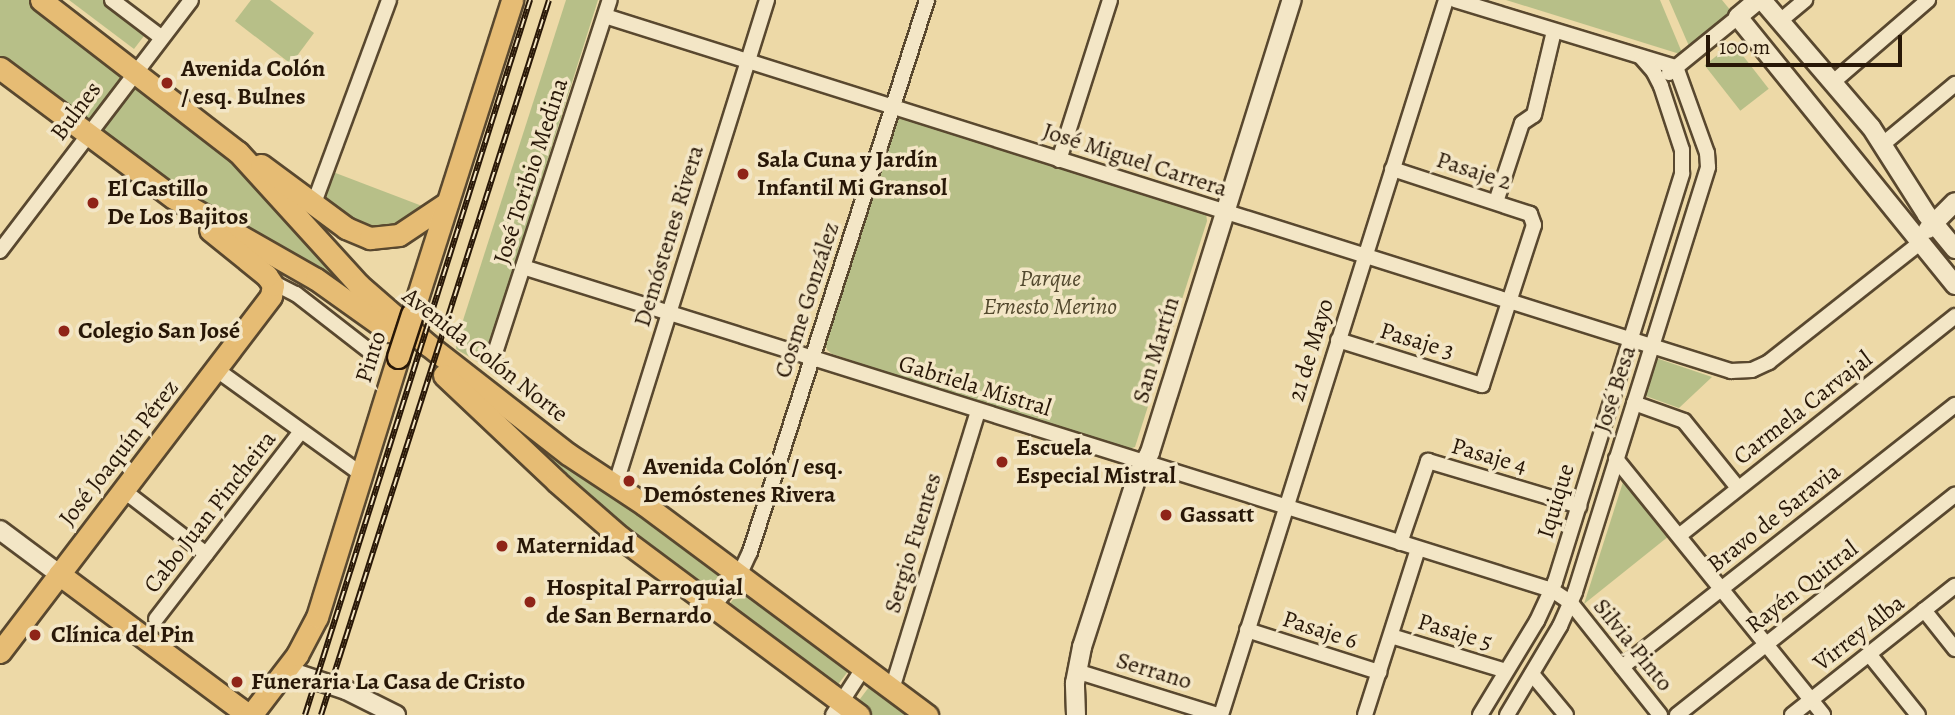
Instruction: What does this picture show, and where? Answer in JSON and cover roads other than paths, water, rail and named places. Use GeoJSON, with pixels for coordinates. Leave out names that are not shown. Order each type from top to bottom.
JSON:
{"type":"FeatureCollection","features":[{"type":"Feature","properties":{"kind":"main road","name":"Avenida Colón Norte"},"geometry":{"type":"LineString","coordinates":[[41,0],[239,152],[378,303],[568,454],[739,573],[927,715]]}},
{"type":"Feature","properties":{"kind":"main road","name":"Pinto"},"geometry":{"type":"LineString","coordinates":[[250,715],[286,670],[317,617],[512,0]]}},
{"type":"Feature","properties":{"kind":"main road"},"geometry":{"type":"LineString","coordinates":[[0,68],[193,210],[290,263],[359,307],[461,390],[557,482],[610,528],[714,606],[837,708],[859,715]]}},
{"type":"Feature","properties":{"kind":"main road"},"geometry":{"type":"LineString","coordinates":[[239,152],[354,233],[379,239],[407,230],[446,203]]}},
{"type":"Feature","properties":{"kind":"main road"},"geometry":{"type":"LineString","coordinates":[[193,210],[200,221],[272,282]]}},
{"type":"Feature","properties":{"kind":"main road","name":"José Joaquín Pérez"},"geometry":{"type":"LineString","coordinates":[[0,652],[271,296],[272,282]]}},
{"type":"Feature","properties":{"kind":"main road"},"geometry":{"type":"LineString","coordinates":[[59,574],[250,715]]}},
{"type":"Feature","properties":{"kind":"street"},"geometry":{"type":"LineString","coordinates":[[112,0],[161,37]]}},
{"type":"Feature","properties":{"kind":"street","name":"Bulnes"},"geometry":{"type":"LineString","coordinates":[[0,251],[191,0]]}},
{"type":"Feature","properties":{"kind":"street"},"geometry":{"type":"LineString","coordinates":[[314,203],[389,0]]}},
{"type":"Feature","properties":{"kind":"street","name":"José Toribio Medina"},"geometry":{"type":"LineString","coordinates":[[494,356],[610,0]]}},
{"type":"Feature","properties":{"kind":"street","name":"Demóstenes Rivera"},"geometry":{"type":"LineString","coordinates":[[615,486],[767,0]]}},
{"type":"Feature","properties":{"kind":"street","name":"Cosme González"},"geometry":{"type":"LineString","coordinates":[[714,606],[739,573],[750,552],[927,0]]}},
{"type":"Feature","properties":{"kind":"street"},"geometry":{"type":"LineString","coordinates":[[1059,160],[1110,0]]}},
{"type":"Feature","properties":{"kind":"street","name":"San Martín"},"geometry":{"type":"LineString","coordinates":[[1076,715],[1076,671],[1138,474],[1146,464],[1292,0]]}},
{"type":"Feature","properties":{"kind":"street","name":"21 de Mayo"},"geometry":{"type":"LineString","coordinates":[[1219,715],[1446,0]]}},
{"type":"Feature","properties":{"kind":"street"},"geometry":{"type":"LineString","coordinates":[[1455,0],[1676,67]]}},
{"type":"Feature","properties":{"kind":"street"},"geometry":{"type":"LineString","coordinates":[[1661,86],[1676,67],[1760,0],[1883,144],[1933,221],[1953,241]]}},
{"type":"Feature","properties":{"kind":"street"},"geometry":{"type":"LineString","coordinates":[[1780,21],[1805,0]]}},
{"type":"Feature","properties":{"kind":"street"},"geometry":{"type":"LineString","coordinates":[[1832,83],[1928,0]]}},
{"type":"Feature","properties":{"kind":"street","name":"José Miguel Carrera"},"geometry":{"type":"LineString","coordinates":[[605,16],[1510,299],[1725,370],[1756,369],[1921,242]]}},
{"type":"Feature","properties":{"kind":"street"},"geometry":{"type":"LineString","coordinates":[[1738,17],[1955,285]]}},
{"type":"Feature","properties":{"kind":"street"},"geometry":{"type":"LineString","coordinates":[[1496,202],[1522,123],[1534,115],[1554,31]]}},
{"type":"Feature","properties":{"kind":"street","name":"Iquique"},"geometry":{"type":"LineString","coordinates":[[1480,715],[1552,590],[1683,169],[1682,150],[1661,86],[1654,72],[1641,57]]}},
{"type":"Feature","properties":{"kind":"street","name":"José Besa"},"geometry":{"type":"LineString","coordinates":[[1507,715],[1571,603],[1709,162],[1676,67]]}},
{"type":"Feature","properties":{"kind":"street"},"geometry":{"type":"LineString","coordinates":[[1883,144],[1955,84]]}},
{"type":"Feature","properties":{"kind":"street","name":"Pasaje 2"},"geometry":{"type":"LineString","coordinates":[[1392,169],[1530,214],[1534,225],[1510,299]]}},
{"type":"Feature","properties":{"kind":"street"},"geometry":{"type":"LineString","coordinates":[[1921,242],[1933,221],[1955,202]]}},
{"type":"Feature","properties":{"kind":"street"},"geometry":{"type":"LineString","coordinates":[[1921,242],[1953,241]]}},
{"type":"Feature","properties":{"kind":"street","name":"Gabriela Mistral"},"geometry":{"type":"LineString","coordinates":[[523,267],[1552,590],[1571,603]]}},
{"type":"Feature","properties":{"kind":"street"},"geometry":{"type":"LineString","coordinates":[[272,282],[296,294],[367,349]]}},
{"type":"Feature","properties":{"kind":"street","name":"Pasaje 3"},"geometry":{"type":"LineString","coordinates":[[1338,340],[1482,385],[1510,299]]}},
{"type":"Feature","properties":{"kind":"street","name":"Carmela Carvajal"},"geometry":{"type":"LineString","coordinates":[[1680,535],[1955,316]]}},
{"type":"Feature","properties":{"kind":"street"},"geometry":{"type":"LineString","coordinates":[[216,370],[361,474]]}},
{"type":"Feature","properties":{"kind":"street"},"geometry":{"type":"LineString","coordinates":[[1634,402],[1684,421],[1738,488]]}},
{"type":"Feature","properties":{"kind":"street","name":"Bravo de Saravia"},"geometry":{"type":"LineString","coordinates":[[1622,667],[1955,405]]}},
{"type":"Feature","properties":{"kind":"street","name":"Sergio Fuentes"},"geometry":{"type":"LineString","coordinates":[[892,688],[978,411]]}},
{"type":"Feature","properties":{"kind":"street","name":"Cabo Juan Pincheira"},"geometry":{"type":"LineString","coordinates":[[156,619],[300,432]]}},
{"type":"Feature","properties":{"kind":"street"},"geometry":{"type":"LineString","coordinates":[[1616,459],[1823,715]]}},
{"type":"Feature","properties":{"kind":"street","name":"Pasaje 4"},"geometry":{"type":"LineString","coordinates":[[1400,543],[1427,461],[1579,506]]}},
{"type":"Feature","properties":{"kind":"street"},"geometry":{"type":"LineString","coordinates":[[124,490],[206,554]]}},
{"type":"Feature","properties":{"kind":"street","name":"Rayén Quitral"},"geometry":{"type":"LineString","coordinates":[[1677,715],[1955,495]]}},
{"type":"Feature","properties":{"kind":"street"},"geometry":{"type":"LineString","coordinates":[[0,530],[59,574]]}},
{"type":"Feature","properties":{"kind":"street"},"geometry":{"type":"LineString","coordinates":[[1365,715],[1418,549]]}},
{"type":"Feature","properties":{"kind":"street","name":"Virrey Alba"},"geometry":{"type":"LineString","coordinates":[[1792,715],[1955,586]]}},
{"type":"Feature","properties":{"kind":"street","name":"Silvia Pinto"},"geometry":{"type":"LineString","coordinates":[[1571,603],[1660,715]]}},
{"type":"Feature","properties":{"kind":"street"},"geometry":{"type":"LineString","coordinates":[[1924,610],[1955,649]]}},
{"type":"Feature","properties":{"kind":"street","name":"Pasaje 6"},"geometry":{"type":"LineString","coordinates":[[1247,630],[1379,672]]}},
{"type":"Feature","properties":{"kind":"street","name":"Pasaje 5"},"geometry":{"type":"LineString","coordinates":[[1391,636],[1506,671]]}},
{"type":"Feature","properties":{"kind":"street"},"geometry":{"type":"LineString","coordinates":[[1870,654],[1918,715]]}},
{"type":"Feature","properties":{"kind":"street"},"geometry":{"type":"LineString","coordinates":[[837,708],[863,667]]}},
{"type":"Feature","properties":{"kind":"street"},"geometry":{"type":"LineString","coordinates":[[286,670],[346,690],[396,715]]}},
{"type":"Feature","properties":{"kind":"street","name":"Serrano"},"geometry":{"type":"LineString","coordinates":[[1076,671],[1219,715]]}},
{"type":"Feature","properties":{"kind":"street"},"geometry":{"type":"LineString","coordinates":[[1532,674],[1566,715]]}},
{"type":"Feature","properties":{"kind":"railway"},"geometry":{"type":"LineString","coordinates":[[305,715],[530,0]]}},
{"type":"Feature","properties":{"kind":"railway"},"geometry":{"type":"LineString","coordinates":[[321,715],[549,0]]}},
{"type":"Feature","properties":{"kind":"place","name":"Avenida Colón / esq. Bulnes"},"geometry":{"type":"Point","coordinates":[167,83]}},
{"type":"Feature","properties":{"kind":"place","name":"Sala Cuna y Jardín Infantil Mi Gransol"},"geometry":{"type":"Point","coordinates":[743,174]}},
{"type":"Feature","properties":{"kind":"place","name":"El Castillo De Los Bajitos"},"geometry":{"type":"Point","coordinates":[93,203]}},
{"type":"Feature","properties":{"kind":"place","name":"Colegio San José"},"geometry":{"type":"Point","coordinates":[64,331]}},
{"type":"Feature","properties":{"kind":"place","name":"Escuela Especial Mistral"},"geometry":{"type":"Point","coordinates":[1002,462]}},
{"type":"Feature","properties":{"kind":"place","name":"Avenida Colón / esq. Demóstenes Rivera"},"geometry":{"type":"Point","coordinates":[629,481]}},
{"type":"Feature","properties":{"kind":"place","name":"Gassatt"},"geometry":{"type":"Point","coordinates":[1166,515]}},
{"type":"Feature","properties":{"kind":"place","name":"Maternidad"},"geometry":{"type":"Point","coordinates":[502,546]}},
{"type":"Feature","properties":{"kind":"place","name":"Hospital Parroquial de San Bernardo"},"geometry":{"type":"Point","coordinates":[530,602]}},
{"type":"Feature","properties":{"kind":"place","name":"Clínica del Pin"},"geometry":{"type":"Point","coordinates":[35,635]}},
{"type":"Feature","properties":{"kind":"place","name":"Funeraria La Casa de Cristo"},"geometry":{"type":"Point","coordinates":[237,682]}},
{"type":"Feature","properties":{"kind":"park label","name":"Parque Ernesto Merino"},"geometry":{"type":"Point","coordinates":[1050,293]}}]}
